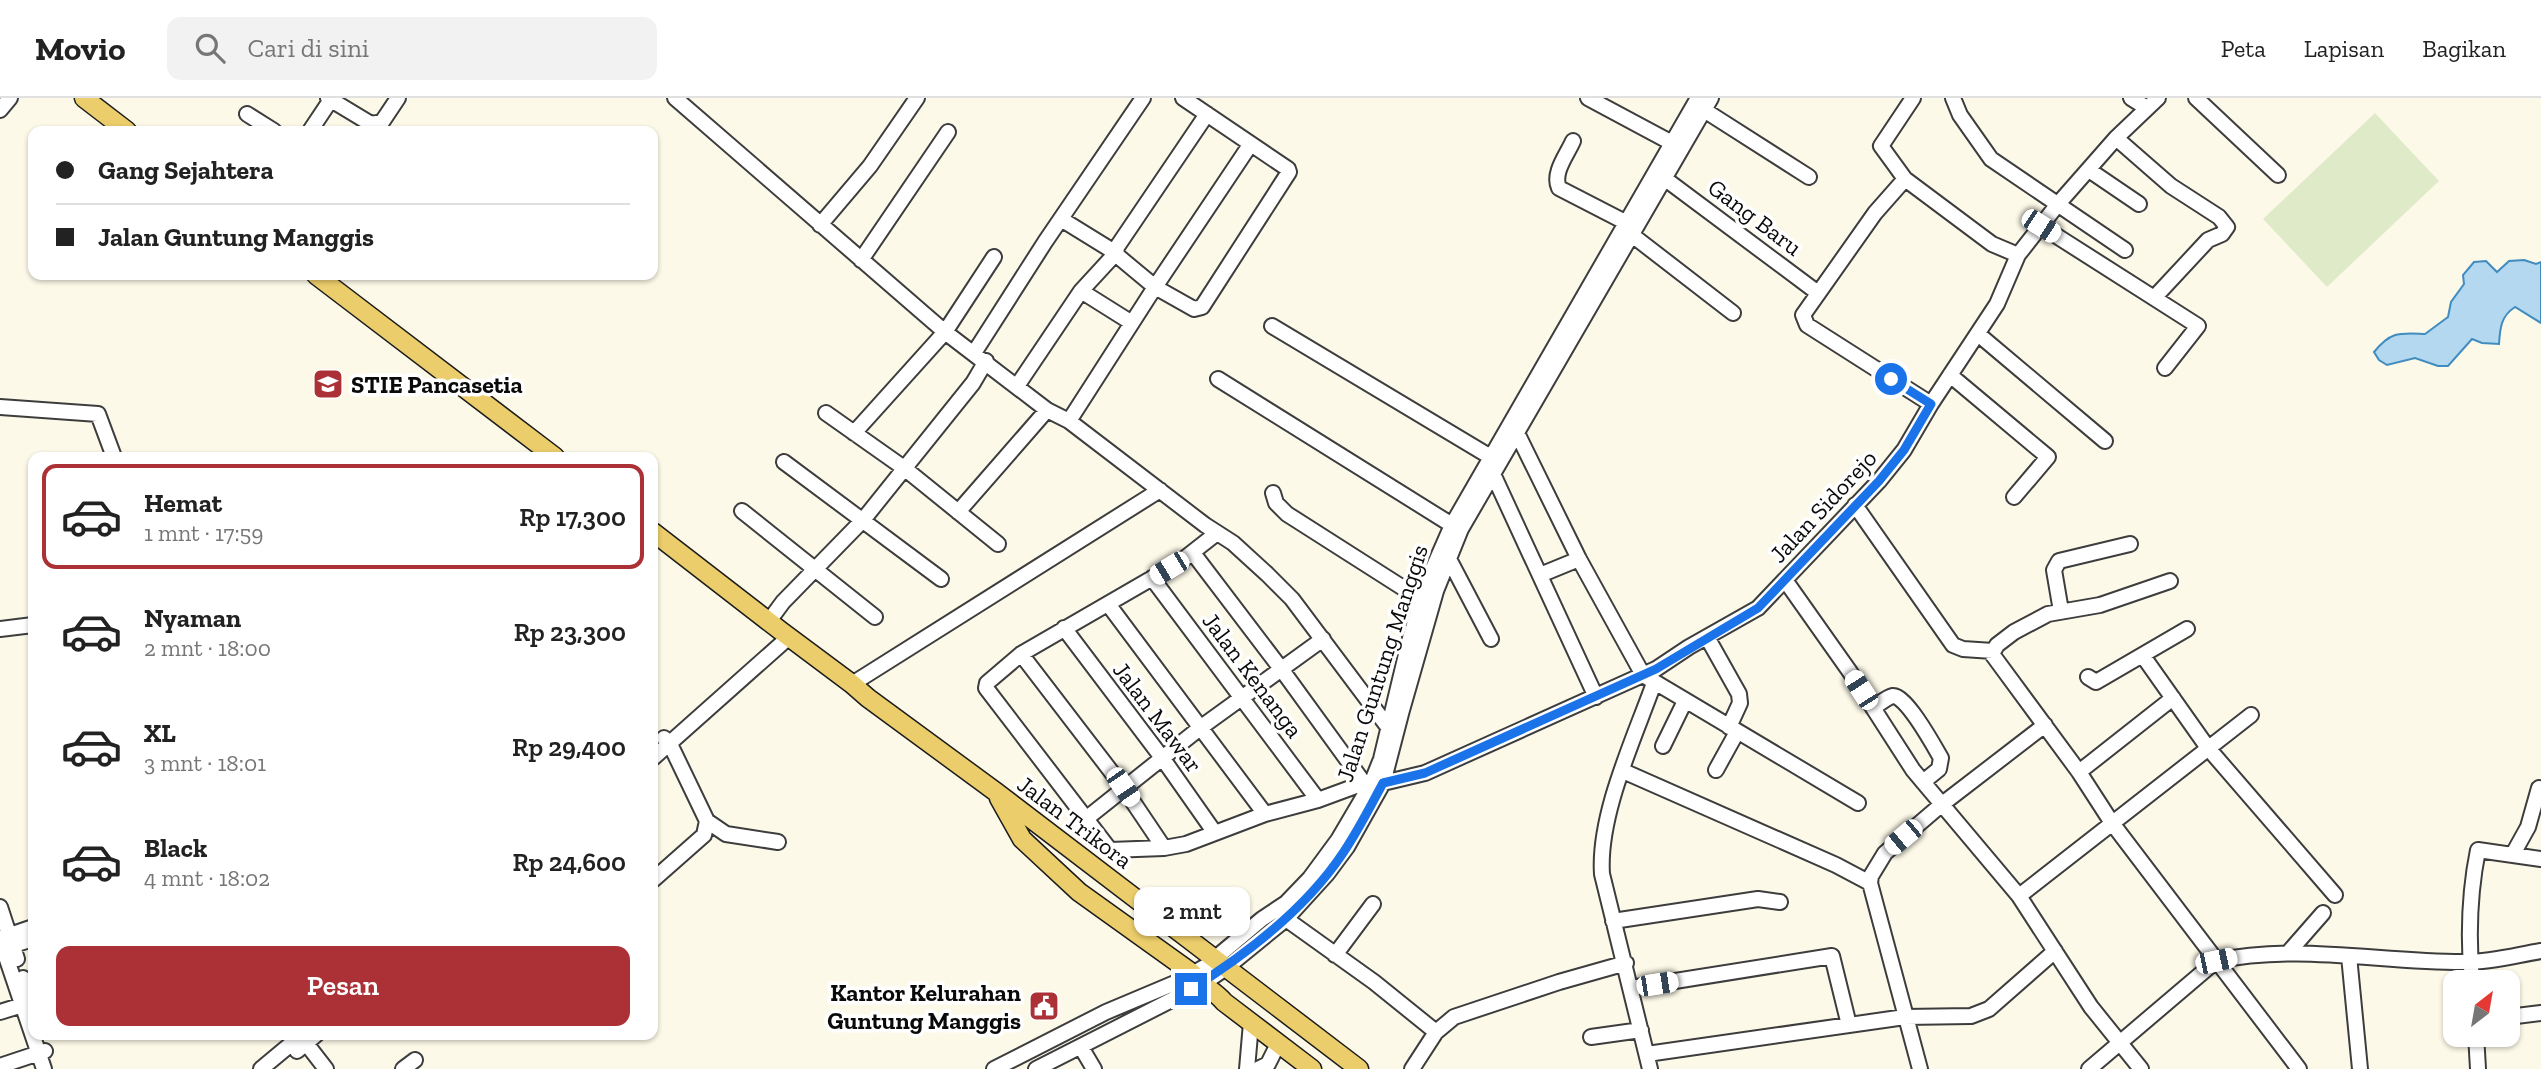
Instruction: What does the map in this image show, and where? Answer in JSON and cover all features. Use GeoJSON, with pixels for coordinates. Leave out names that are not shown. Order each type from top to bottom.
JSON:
{"type":"FeatureCollection","features":[{"type":"Feature","properties":{"kind":"main road"},"geometry":{"type":"LineString","coordinates":[[83,98],[104,104],[123,126]]}},
{"type":"Feature","properties":{"kind":"main road"},"geometry":{"type":"LineString","coordinates":[[323,280],[548,452]]}},
{"type":"Feature","properties":{"kind":"main road","name":"Jalan Trikora"},"geometry":{"type":"LineString","coordinates":[[658,536],[1359,1069]]}},
{"type":"Feature","properties":{"kind":"main road","name":"Jalan Trikora"},"geometry":{"type":"LineString","coordinates":[[996,792],[1022,839],[1079,892],[1216,992],[1309,1068]]}},
{"type":"Feature","properties":{"kind":"main road"},"geometry":{"type":"LineString","coordinates":[[1022,839],[1026,829],[1036,823]]}},
{"type":"Feature","properties":{"kind":"street"},"geometry":{"type":"LineString","coordinates":[[0,110],[10,98]]}},
{"type":"Feature","properties":{"kind":"street"},"geometry":{"type":"LineString","coordinates":[[313,126],[330,99],[371,124],[382,122],[398,98]]}},
{"type":"Feature","properties":{"kind":"street"},"geometry":{"type":"LineString","coordinates":[[674,98],[945,331],[1047,410],[1069,421],[1233,543],[1292,599],[1392,732]]}},
{"type":"Feature","properties":{"kind":"street"},"geometry":{"type":"LineString","coordinates":[[820,225],[870,166],[917,98]]}},
{"type":"Feature","properties":{"kind":"street"},"geometry":{"type":"LineString","coordinates":[[778,842],[726,834],[707,821],[662,743],[780,630],[783,602],[863,520],[973,383],[980,357],[1061,219],[1143,98]]}},
{"type":"Feature","properties":{"kind":"street"},"geometry":{"type":"LineString","coordinates":[[1061,219],[1116,253],[1155,287],[1194,309],[1202,307],[1289,176],[1287,169],[1183,98]]}},
{"type":"Feature","properties":{"kind":"street"},"geometry":{"type":"LineString","coordinates":[[1588,98],[1672,143]]}},
{"type":"Feature","properties":{"kind":"street"},"geometry":{"type":"LineString","coordinates":[[1913,98],[1881,146],[1905,179],[1992,244],[2018,255]]}},
{"type":"Feature","properties":{"kind":"street"},"geometry":{"type":"LineString","coordinates":[[1953,98],[1965,123],[1991,159],[2124,250]]}},
{"type":"Feature","properties":{"kind":"street"},"geometry":{"type":"LineString","coordinates":[[2131,98],[2152,103]]}},
{"type":"Feature","properties":{"kind":"street"},"geometry":{"type":"LineString","coordinates":[[2196,98],[2277,175]]}},
{"type":"Feature","properties":{"kind":"street"},"geometry":{"type":"LineString","coordinates":[[1704,102],[1810,177]]}},
{"type":"Feature","properties":{"kind":"street","name":"Jalan Guntung Manggis"},"geometry":{"type":"LineString","coordinates":[[1629,229],[1672,143],[1704,102]]}},
{"type":"Feature","properties":{"kind":"street","name":"Jalan Guntung Manggis"},"geometry":{"type":"LineString","coordinates":[[1392,732],[1410,638],[1452,525],[1489,456],[1629,229],[1664,178],[1704,102]]}},
{"type":"Feature","properties":{"kind":"street","name":"Jalan Sidorejo"},"geometry":{"type":"LineString","coordinates":[[1087,818],[1107,849],[1164,848],[1186,844],[1265,814],[1373,783],[1425,773],[1596,697],[1648,679],[1656,669],[1758,608],[1879,481],[1904,450],[1997,304],[2018,255],[2116,138],[2152,103]]}},
{"type":"Feature","properties":{"kind":"street"},"geometry":{"type":"LineString","coordinates":[[247,114],[266,126]]}},
{"type":"Feature","properties":{"kind":"street"},"geometry":{"type":"LineString","coordinates":[[1017,386],[1081,291],[1116,253],[1122,240],[1207,114]]}},
{"type":"Feature","properties":{"kind":"street"},"geometry":{"type":"LineString","coordinates":[[861,260],[948,132]]}},
{"type":"Feature","properties":{"kind":"street"},"geometry":{"type":"LineString","coordinates":[[2116,138],[2171,186],[2219,217],[2227,226],[2222,234],[2208,240],[2154,298]]}},
{"type":"Feature","properties":{"kind":"street"},"geometry":{"type":"LineString","coordinates":[[1573,141],[1557,175],[1559,188],[1629,229],[1733,313]]}},
{"type":"Feature","properties":{"kind":"street"},"geometry":{"type":"LineString","coordinates":[[1069,421],[1250,145]]}},
{"type":"Feature","properties":{"kind":"street"},"geometry":{"type":"LineString","coordinates":[[2090,170],[2139,204]]}},
{"type":"Feature","properties":{"kind":"street","name":"Gang Baru"},"geometry":{"type":"LineString","coordinates":[[1664,178],[1818,293]]}},
{"type":"Feature","properties":{"kind":"street"},"geometry":{"type":"LineString","coordinates":[[1905,179],[1875,213],[1803,315],[1807,325],[1931,404]]}},
{"type":"Feature","properties":{"kind":"street"},"geometry":{"type":"LineString","coordinates":[[2041,226],[2198,326],[2165,368]]}},
{"type":"Feature","properties":{"kind":"street"},"geometry":{"type":"LineString","coordinates":[[853,433],[945,331],[994,257]]}},
{"type":"Feature","properties":{"kind":"street"},"geometry":{"type":"LineString","coordinates":[[1081,291],[1132,323]]}},
{"type":"Feature","properties":{"kind":"street","name":"Jalan Guntung Manggis"},"geometry":{"type":"LineString","coordinates":[[1036,1069],[1171,998],[1286,919],[1342,855],[1392,732],[1436,591],[1461,529],[1517,433],[1573,323]]}},
{"type":"Feature","properties":{"kind":"street"},"geometry":{"type":"LineString","coordinates":[[1272,326],[1489,456]]}},
{"type":"Feature","properties":{"kind":"street"},"geometry":{"type":"LineString","coordinates":[[1978,334],[2105,441]]}},
{"type":"Feature","properties":{"kind":"street"},"geometry":{"type":"LineString","coordinates":[[1950,375],[2048,457],[2014,497]]}},
{"type":"Feature","properties":{"kind":"street"},"geometry":{"type":"LineString","coordinates":[[1218,379],[1452,525]]}},
{"type":"Feature","properties":{"kind":"street"},"geometry":{"type":"LineString","coordinates":[[0,407],[98,414],[112,452]]}},
{"type":"Feature","properties":{"kind":"street"},"geometry":{"type":"LineString","coordinates":[[958,512],[1047,410]]}},
{"type":"Feature","properties":{"kind":"street"},"geometry":{"type":"LineString","coordinates":[[826,412],[904,468],[998,544]]}},
{"type":"Feature","properties":{"kind":"street"},"geometry":{"type":"LineString","coordinates":[[1517,433],[1579,559],[1648,679],[1858,803]]}},
{"type":"Feature","properties":{"kind":"street"},"geometry":{"type":"LineString","coordinates":[[784,462],[941,579]]}},
{"type":"Feature","properties":{"kind":"street"},"geometry":{"type":"LineString","coordinates":[[1493,474],[1596,697]]}},
{"type":"Feature","properties":{"kind":"street"},"geometry":{"type":"LineString","coordinates":[[852,684],[1160,490]]}},
{"type":"Feature","properties":{"kind":"street"},"geometry":{"type":"LineString","coordinates":[[1273,492],[1276,503],[1287,514],[1422,600]]}},
{"type":"Feature","properties":{"kind":"street"},"geometry":{"type":"LineString","coordinates":[[1856,505],[1953,645],[1963,649],[1993,651]]}},
{"type":"Feature","properties":{"kind":"street"},"geometry":{"type":"LineString","coordinates":[[742,511],[875,617]]}},
{"type":"Feature","properties":{"kind":"street"},"geometry":{"type":"LineString","coordinates":[[1217,533],[1193,553],[1021,654],[988,683],[986,688],[1087,818],[1123,787],[1323,639]]}},
{"type":"Feature","properties":{"kind":"street"},"geometry":{"type":"LineString","coordinates":[[2061,611],[2054,570],[2059,561],[2130,544]]}},
{"type":"Feature","properties":{"kind":"street"},"geometry":{"type":"LineString","coordinates":[[1193,553],[1373,783]]}},
{"type":"Feature","properties":{"kind":"street"},"geometry":{"type":"LineString","coordinates":[[1449,559],[1491,639]]}},
{"type":"Feature","properties":{"kind":"street"},"geometry":{"type":"LineString","coordinates":[[1540,575],[1579,559]]}},
{"type":"Feature","properties":{"kind":"street","name":"Jalan Kenanga"},"geometry":{"type":"LineString","coordinates":[[1152,578],[1318,800]]}},
{"type":"Feature","properties":{"kind":"street"},"geometry":{"type":"LineString","coordinates":[[1785,580],[1923,782],[2019,896],[2091,1007],[2141,1069]]}},
{"type":"Feature","properties":{"kind":"street"},"geometry":{"type":"LineString","coordinates":[[2170,581],[2100,605],[2048,614],[2014,632],[1997,645],[1993,651],[1994,658],[2079,772],[2112,823],[2299,1069]]}},
{"type":"Feature","properties":{"kind":"street"},"geometry":{"type":"LineString","coordinates":[[1108,604],[1265,814]]}},
{"type":"Feature","properties":{"kind":"street"},"geometry":{"type":"LineString","coordinates":[[0,629],[28,626]]}},
{"type":"Feature","properties":{"kind":"street","name":"Jalan Mawar"},"geometry":{"type":"LineString","coordinates":[[1064,628],[1215,833]]}},
{"type":"Feature","properties":{"kind":"street"},"geometry":{"type":"LineString","coordinates":[[2088,677],[2096,682],[2187,629]]}},
{"type":"Feature","properties":{"kind":"street"},"geometry":{"type":"LineString","coordinates":[[1707,637],[1739,694],[1741,703],[1716,770]]}},
{"type":"Feature","properties":{"kind":"street"},"geometry":{"type":"LineString","coordinates":[[1021,654],[1123,787],[1164,848]]}},
{"type":"Feature","properties":{"kind":"street"},"geometry":{"type":"LineString","coordinates":[[2143,656],[2208,748],[2335,895]]}},
{"type":"Feature","properties":{"kind":"street"},"geometry":{"type":"LineString","coordinates":[[1648,679],[1623,771],[1612,799],[1601,855],[1602,874],[1626,963],[1648,1062],[1905,1017],[1971,1016],[1989,1009],[2055,951]]}},
{"type":"Feature","properties":{"kind":"street"},"geometry":{"type":"LineString","coordinates":[[1873,708],[1892,696],[1897,696],[1903,700],[1922,727],[1941,758],[1939,769],[1923,782]]}},
{"type":"Feature","properties":{"kind":"street"},"geometry":{"type":"LineString","coordinates":[[2079,772],[2173,698]]}},
{"type":"Feature","properties":{"kind":"street"},"geometry":{"type":"LineString","coordinates":[[1663,746],[1685,701]]}},
{"type":"Feature","properties":{"kind":"street"},"geometry":{"type":"LineString","coordinates":[[2019,896],[2251,715]]}},
{"type":"Feature","properties":{"kind":"street"},"geometry":{"type":"LineString","coordinates":[[1920,1069],[1870,883],[1871,876],[1885,853],[1941,805],[2045,725]]}},
{"type":"Feature","properties":{"kind":"street"},"geometry":{"type":"LineString","coordinates":[[1623,771],[1870,883]]}},
{"type":"Feature","properties":{"kind":"street","name":"Jalan Guntung Manggis"},"geometry":{"type":"LineString","coordinates":[[1220,963],[1310,878],[1338,840],[1373,783]]}},
{"type":"Feature","properties":{"kind":"street"},"geometry":{"type":"LineString","coordinates":[[2513,854],[2528,827],[2539,788]]}},
{"type":"Feature","properties":{"kind":"street"},"geometry":{"type":"LineString","coordinates":[[658,876],[704,835],[707,821]]}},
{"type":"Feature","properties":{"kind":"street"},"geometry":{"type":"LineString","coordinates":[[2470,970],[2469,904],[2478,850],[2541,859]]}},
{"type":"Feature","properties":{"kind":"street"},"geometry":{"type":"LineString","coordinates":[[1614,921],[1758,899],[1780,901]]}},
{"type":"Feature","properties":{"kind":"street"},"geometry":{"type":"LineString","coordinates":[[1335,955],[1373,904]]}},
{"type":"Feature","properties":{"kind":"street"},"geometry":{"type":"LineString","coordinates":[[0,907],[4,943],[28,1002]]}},
{"type":"Feature","properties":{"kind":"street"},"geometry":{"type":"LineString","coordinates":[[2288,953],[2323,913]]}},
{"type":"Feature","properties":{"kind":"street"},"geometry":{"type":"LineString","coordinates":[[1286,919],[1436,1031]]}},
{"type":"Feature","properties":{"kind":"street"},"geometry":{"type":"LineString","coordinates":[[4,943],[28,930]]}},
{"type":"Feature","properties":{"kind":"street"},"geometry":{"type":"LineString","coordinates":[[4,943],[28,940]]}},
{"type":"Feature","properties":{"kind":"street"},"geometry":{"type":"LineString","coordinates":[[2089,1069],[2216,961],[2288,953],[2469,962],[2541,951]]}},
{"type":"Feature","properties":{"kind":"street"},"geometry":{"type":"LineString","coordinates":[[1631,988],[1832,956],[1849,1025]]}},
{"type":"Feature","properties":{"kind":"street"},"geometry":{"type":"LineString","coordinates":[[2348,956],[2360,1069]]}},
{"type":"Feature","properties":{"kind":"street"},"geometry":{"type":"LineString","coordinates":[[1412,1069],[1436,1031],[1454,1017],[1626,963]]}},
{"type":"Feature","properties":{"kind":"street","name":"Jalan Guntung Manggis"},"geometry":{"type":"LineString","coordinates":[[994,1069],[1106,1012],[1196,979]]}},
{"type":"Feature","properties":{"kind":"street"},"geometry":{"type":"LineString","coordinates":[[0,1012],[28,1004]]}},
{"type":"Feature","properties":{"kind":"street"},"geometry":{"type":"LineString","coordinates":[[2520,1016],[2541,1013]]}},
{"type":"Feature","properties":{"kind":"street"},"geometry":{"type":"LineString","coordinates":[[1247,1069],[1251,1023]]}},
{"type":"Feature","properties":{"kind":"street"},"geometry":{"type":"LineString","coordinates":[[1591,1037],[1641,1030]]}},
{"type":"Feature","properties":{"kind":"street"},"geometry":{"type":"LineString","coordinates":[[40,1040],[43,1052],[54,1069]]}},
{"type":"Feature","properties":{"kind":"street"},"geometry":{"type":"LineString","coordinates":[[42,1040],[44,1069]]}},
{"type":"Feature","properties":{"kind":"street"},"geometry":{"type":"LineString","coordinates":[[261,1069],[298,1040]]}},
{"type":"Feature","properties":{"kind":"street"},"geometry":{"type":"LineString","coordinates":[[276,1069],[300,1040]]}},
{"type":"Feature","properties":{"kind":"street"},"geometry":{"type":"LineString","coordinates":[[304,1040],[326,1069]]}},
{"type":"Feature","properties":{"kind":"street"},"geometry":{"type":"LineString","coordinates":[[1258,1069],[1268,1064],[1278,1044]]}},
{"type":"Feature","properties":{"kind":"street"},"geometry":{"type":"LineString","coordinates":[[1081,1047],[1094,1069]]}},
{"type":"Feature","properties":{"kind":"street"},"geometry":{"type":"LineString","coordinates":[[2477,1047],[2478,1069]]}},
{"type":"Feature","properties":{"kind":"street"},"geometry":{"type":"LineString","coordinates":[[0,1066],[43,1052]]}},
{"type":"Feature","properties":{"kind":"green space"},"geometry":{"type":"Polygon","coordinates":[[[2375,113],[2439,181],[2327,287],[2263,219],[2375,113]]]}},
{"type":"Feature","properties":{"kind":"water"},"geometry":{"type":"Polygon","coordinates":[[[2524,260],[2536,264],[2541,262],[2541,323],[2515,307],[2502,323],[2499,344],[2482,343],[2472,339],[2448,366],[2438,366],[2415,358],[2387,365],[2379,360],[2374,352],[2385,340],[2402,334],[2425,334],[2448,317],[2451,302],[2464,284],[2463,275],[2474,262],[2486,261],[2497,272],[2509,261],[2524,260]]]}},
{"type":"Feature","properties":{"kind":"place","name":"STIE Pancasetia"},"geometry":{"type":"Point","coordinates":[328,384]}},
{"type":"Feature","properties":{"kind":"place","name":"Kantor Kelurahan Guntung Manggis"},"geometry":{"type":"Point","coordinates":[1044,1006]}},
{"type":"Feature","properties":{"kind":"route"},"geometry":{"type":"LineString","coordinates":[[1191,989],[1227,967],[1286,919],[1312,892],[1342,855],[1383,783],[1425,773],[1656,669],[1758,608],[1879,481],[1904,450],[1931,404],[1891,379]]}}]}
